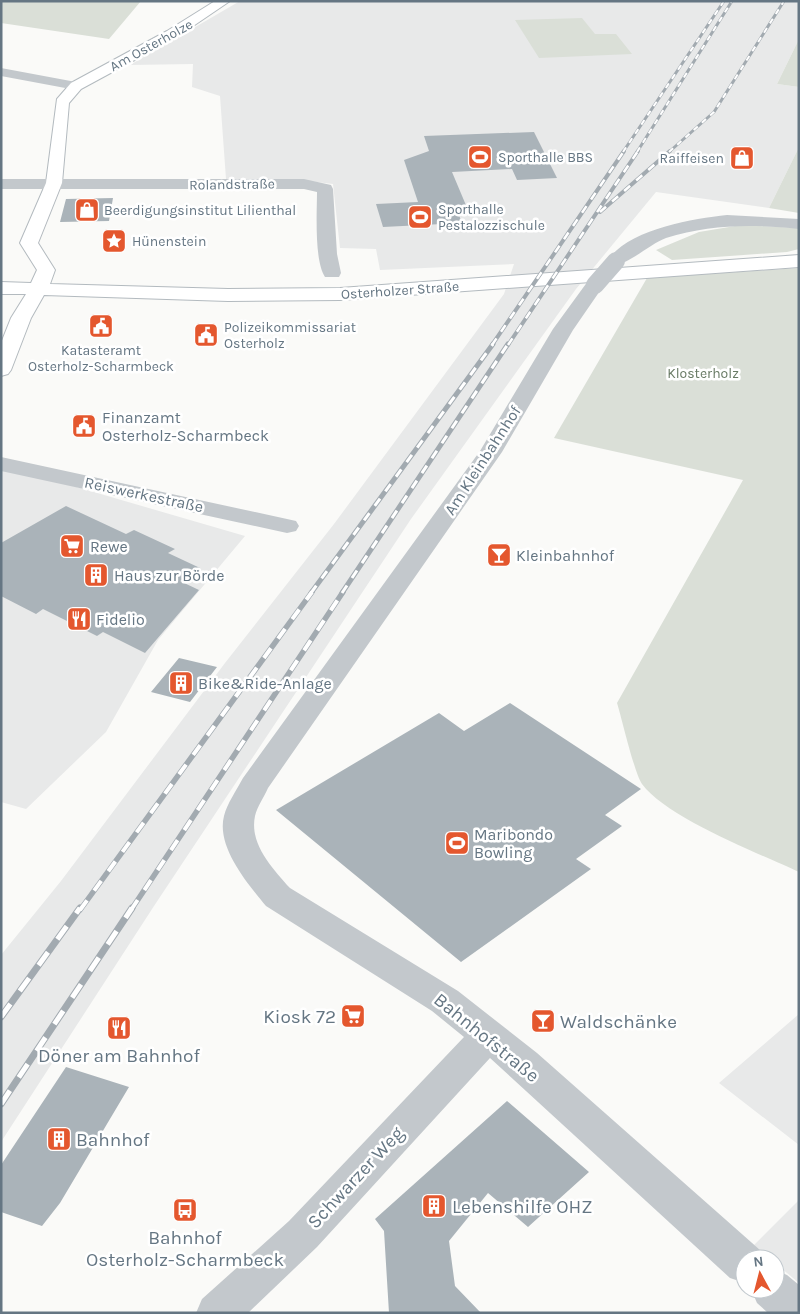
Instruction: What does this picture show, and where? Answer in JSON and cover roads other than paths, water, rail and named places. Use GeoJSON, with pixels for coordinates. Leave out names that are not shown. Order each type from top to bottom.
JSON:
{"type":"FeatureCollection","features":[{"type":"Feature","properties":{"kind":"street","name":"Am Osterholze"},"geometry":{"type":"LineString","coordinates":[[76,86],[172,34],[224,1]]}},
{"type":"Feature","properties":{"kind":"street"},"geometry":{"type":"LineString","coordinates":[[1,72],[76,86]]}},
{"type":"Feature","properties":{"kind":"street"},"geometry":{"type":"LineString","coordinates":[[1,370],[21,318],[39,288],[46,270],[29,243],[54,183],[62,102],[76,86]]}},
{"type":"Feature","properties":{"kind":"street"},"geometry":{"type":"LineString","coordinates":[[1,184],[54,183]]}},
{"type":"Feature","properties":{"kind":"street","name":"Rolandstraße"},"geometry":{"type":"LineString","coordinates":[[54,183],[87,185],[304,184],[326,189],[328,254],[332,273]]}},
{"type":"Feature","properties":{"kind":"street","name":"Am Kleinbahnhof"},"geometry":{"type":"LineString","coordinates":[[239,817],[254,785],[491,452],[563,329],[595,284],[616,261],[635,246],[648,240],[694,225],[730,221],[779,220],[799,224]]}},
{"type":"Feature","properties":{"kind":"street","name":"Osterholzer Straße"},"geometry":{"type":"LineString","coordinates":[[1,288],[228,295],[340,294],[799,261]]}},
{"type":"Feature","properties":{"kind":"street","name":"Reiswerkestraße"},"geometry":{"type":"LineString","coordinates":[[1,464],[287,526]]}},
{"type":"Feature","properties":{"kind":"street","name":"Bahnhofstraße"},"geometry":{"type":"LineString","coordinates":[[239,817],[242,846],[257,872],[278,897],[445,1001],[524,1064],[735,1255]]}},
{"type":"Feature","properties":{"kind":"street","name":"Schwarzer Weg"},"geometry":{"type":"LineString","coordinates":[[217,1313],[303,1234],[488,1036]]}},
{"type":"Feature","properties":{"kind":"street"},"geometry":{"type":"LineString","coordinates":[[783,1299],[799,1313]]}},
{"type":"Feature","properties":{"kind":"railway"},"geometry":{"type":"LineString","coordinates":[[623,152],[724,1]]}},
{"type":"Feature","properties":{"kind":"railway"},"geometry":{"type":"LineString","coordinates":[[637,152],[732,1]]}},
{"type":"Feature","properties":{"kind":"railway"},"geometry":{"type":"LineString","coordinates":[[669,152],[714,112],[784,1]]}},
{"type":"Feature","properties":{"kind":"railway"},"geometry":{"type":"LineString","coordinates":[[492,345],[624,151]]}},
{"type":"Feature","properties":{"kind":"railway"},"geometry":{"type":"LineString","coordinates":[[508,345],[638,151]]}},
{"type":"Feature","properties":{"kind":"railway"},"geometry":{"type":"LineString","coordinates":[[600,212],[670,151]]}},
{"type":"Feature","properties":{"kind":"railway"},"geometry":{"type":"LineString","coordinates":[[311,593],[493,344]]}},
{"type":"Feature","properties":{"kind":"railway"},"geometry":{"type":"LineString","coordinates":[[342,593],[508,344]]}},
{"type":"Feature","properties":{"kind":"railway"},"geometry":{"type":"LineString","coordinates":[[80,910],[312,592]]}},
{"type":"Feature","properties":{"kind":"railway"},"geometry":{"type":"LineString","coordinates":[[131,910],[343,592]]}},
{"type":"Feature","properties":{"kind":"railway"},"geometry":{"type":"LineString","coordinates":[[1,1017],[80,908]]}},
{"type":"Feature","properties":{"kind":"railway"},"geometry":{"type":"LineString","coordinates":[[1,1104],[132,908]]}},
{"type":"Feature","properties":{"kind":"place","name":"Sporthalle BBS"},"geometry":{"type":"Point","coordinates":[480,157]}},
{"type":"Feature","properties":{"kind":"place","name":"Raiffeisen"},"geometry":{"type":"Point","coordinates":[742,158]}},
{"type":"Feature","properties":{"kind":"place","name":"Beerdigungsinstitut Lilienthal"},"geometry":{"type":"Point","coordinates":[87,210]}},
{"type":"Feature","properties":{"kind":"place","name":"Sporthalle Pestalozzischule"},"geometry":{"type":"Point","coordinates":[420,217]}},
{"type":"Feature","properties":{"kind":"place","name":"Hünenstein"},"geometry":{"type":"Point","coordinates":[114,241]}},
{"type":"Feature","properties":{"kind":"place","name":"Katasteramt Osterholz-Scharmbeck"},"geometry":{"type":"Point","coordinates":[101,326]}},
{"type":"Feature","properties":{"kind":"place","name":"Polizeikommissariat Osterholz"},"geometry":{"type":"Point","coordinates":[206,335]}},
{"type":"Feature","properties":{"kind":"place","name":"Finanzamt Osterholz-Scharmbeck"},"geometry":{"type":"Point","coordinates":[84,426]}},
{"type":"Feature","properties":{"kind":"place","name":"Rewe"},"geometry":{"type":"Point","coordinates":[72,546]}},
{"type":"Feature","properties":{"kind":"place","name":"Kleinbahnhof"},"geometry":{"type":"Point","coordinates":[499,555]}},
{"type":"Feature","properties":{"kind":"place","name":"Haus zur Börde"},"geometry":{"type":"Point","coordinates":[96,575]}},
{"type":"Feature","properties":{"kind":"place","name":"Fidelio"},"geometry":{"type":"Point","coordinates":[79,619]}},
{"type":"Feature","properties":{"kind":"place","name":"Bike&Ride-Anlage"},"geometry":{"type":"Point","coordinates":[181,683]}},
{"type":"Feature","properties":{"kind":"place","name":"Maribondo Bowling"},"geometry":{"type":"Point","coordinates":[457,843]}},
{"type":"Feature","properties":{"kind":"place","name":"Kiosk 72"},"geometry":{"type":"Point","coordinates":[353,1016]}},
{"type":"Feature","properties":{"kind":"place","name":"Waldschänke"},"geometry":{"type":"Point","coordinates":[543,1021]}},
{"type":"Feature","properties":{"kind":"place","name":"Döner am Bahnhof"},"geometry":{"type":"Point","coordinates":[119,1028]}},
{"type":"Feature","properties":{"kind":"place","name":"Bahnhof"},"geometry":{"type":"Point","coordinates":[59,1139]}},
{"type":"Feature","properties":{"kind":"place","name":"Lebenshilfe OHZ"},"geometry":{"type":"Point","coordinates":[434,1206]}},
{"type":"Feature","properties":{"kind":"place","name":"Bahnhof Osterholz-Scharmbeck"},"geometry":{"type":"Point","coordinates":[185,1210]}},
{"type":"Feature","properties":{"kind":"park label","name":"Klosterholz"},"geometry":{"type":"Point","coordinates":[703,373]}}]}
